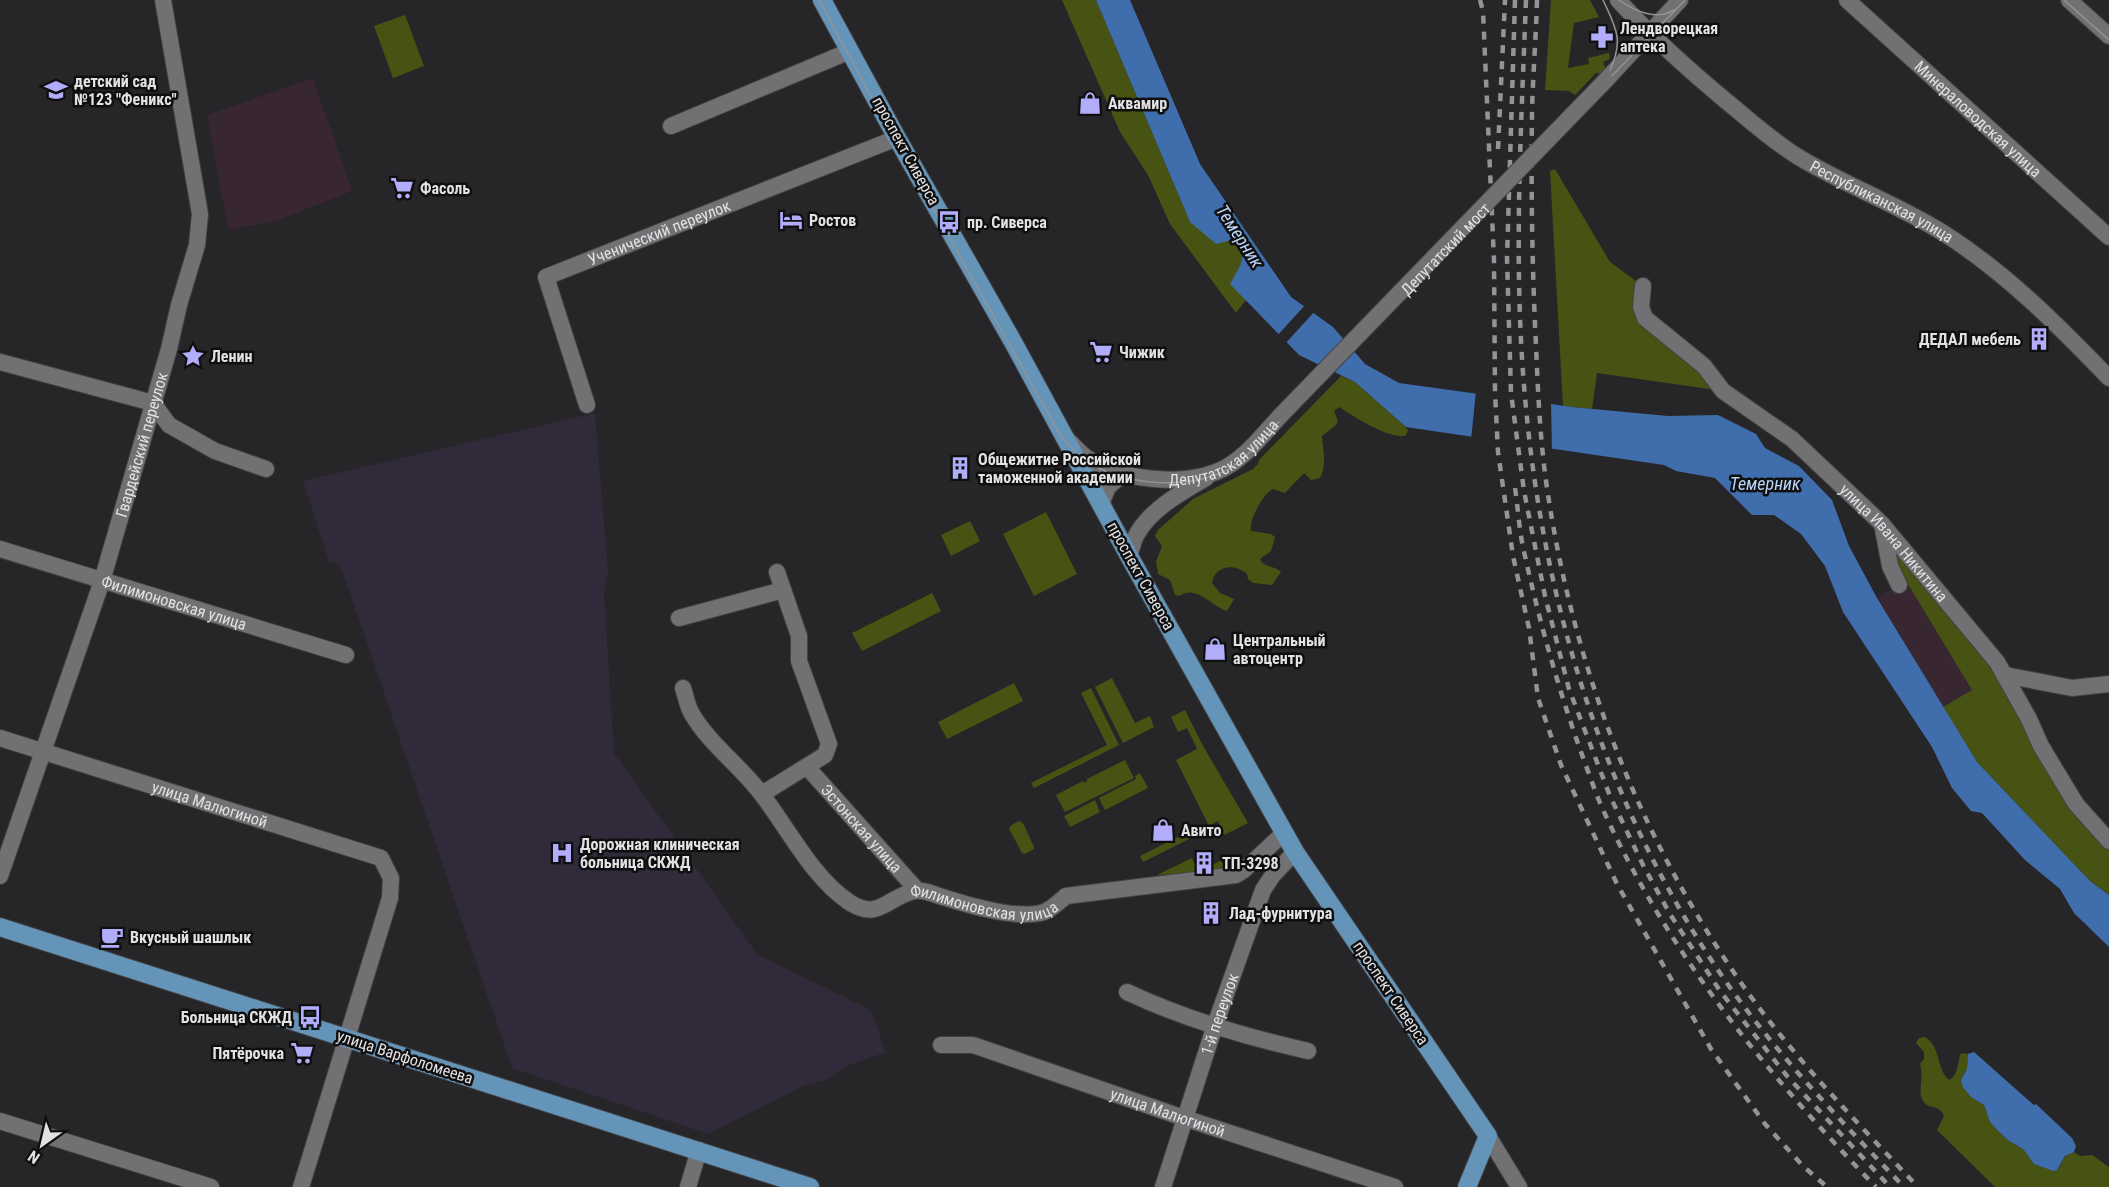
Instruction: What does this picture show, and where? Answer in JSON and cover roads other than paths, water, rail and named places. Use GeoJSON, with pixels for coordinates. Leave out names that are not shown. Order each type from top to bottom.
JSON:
{"type":"FeatureCollection","features":[{"type":"Feature","properties":{"kind":"main road","name":"проспект Сиверса"},"geometry":{"type":"LineString","coordinates":[[822,0],[1295,852],[1488,1136]]}},
{"type":"Feature","properties":{"kind":"main road","name":"улица Варфоломеева"},"geometry":{"type":"LineString","coordinates":[[0,927],[810,1187]]}},
{"type":"Feature","properties":{"kind":"main road"},"geometry":{"type":"LineString","coordinates":[[1467,1187],[1488,1136]]}},
{"type":"Feature","properties":{"kind":"street","name":"Гвардейский переулок"},"geometry":{"type":"LineString","coordinates":[[0,876],[102,581],[197,245],[200,214],[163,0]]}},
{"type":"Feature","properties":{"kind":"street","name":"Республиканская улица"},"geometry":{"type":"LineString","coordinates":[[1618,0],[1649,34],[1727,102],[1783,146],[1824,171],[1909,213],[1946,235],[1990,267],[2028,299],[2109,378]]}},
{"type":"Feature","properties":{"kind":"street"},"geometry":{"type":"LineString","coordinates":[[1649,34],[1680,0]]}},
{"type":"Feature","properties":{"kind":"street","name":"Минераловодская улица"},"geometry":{"type":"LineString","coordinates":[[1846,0],[2109,237]]}},
{"type":"Feature","properties":{"kind":"street"},"geometry":{"type":"LineString","coordinates":[[2069,0],[2109,36]]}},
{"type":"Feature","properties":{"kind":"street","name":"Депутатский мост"},"geometry":{"type":"LineString","coordinates":[[1282,414],[1649,34]]}},
{"type":"Feature","properties":{"kind":"street"},"geometry":{"type":"LineString","coordinates":[[671,126],[850,51]]}},
{"type":"Feature","properties":{"kind":"street","name":"Ученический переулок"},"geometry":{"type":"LineString","coordinates":[[587,405],[546,277],[897,138]]}},
{"type":"Feature","properties":{"kind":"street","name":"улица Ивана Никитина"},"geometry":{"type":"LineString","coordinates":[[1643,286],[1641,307],[1645,318],[1704,366],[1723,391],[1792,439],[1882,524],[1961,617],[2005,675],[2041,746],[2076,804],[2109,841]]}},
{"type":"Feature","properties":{"kind":"street"},"geometry":{"type":"LineString","coordinates":[[0,362],[153,403],[169,425],[215,451],[266,469]]}},
{"type":"Feature","properties":{"kind":"street","name":"Депутатская улица"},"geometry":{"type":"LineString","coordinates":[[1065,437],[1086,457],[1124,474],[1173,480],[1216,472],[1245,453],[1282,414]]}},
{"type":"Feature","properties":{"kind":"street"},"geometry":{"type":"LineString","coordinates":[[1129,556],[1136,536],[1151,517],[1188,489],[1216,472]]}},
{"type":"Feature","properties":{"kind":"street"},"geometry":{"type":"LineString","coordinates":[[1101,504],[1108,487],[1124,474]]}},
{"type":"Feature","properties":{"kind":"street"},"geometry":{"type":"LineString","coordinates":[[1882,524],[1890,566],[1899,585]]}},
{"type":"Feature","properties":{"kind":"street","name":"Филимоновская улица"},"geometry":{"type":"LineString","coordinates":[[0,549],[346,655]]}},
{"type":"Feature","properties":{"kind":"street"},"geometry":{"type":"LineString","coordinates":[[683,688],[691,712],[736,767],[762,794],[825,755],[829,744],[799,661],[799,636],[777,572]]}},
{"type":"Feature","properties":{"kind":"street"},"geometry":{"type":"LineString","coordinates":[[679,618],[783,590]]}},
{"type":"Feature","properties":{"kind":"street"},"geometry":{"type":"LineString","coordinates":[[2005,675],[2072,688],[2109,684]]}},
{"type":"Feature","properties":{"kind":"street","name":"улица Малюгиной"},"geometry":{"type":"LineString","coordinates":[[0,738],[381,858],[391,878],[390,898],[348,1038]]}},
{"type":"Feature","properties":{"kind":"street","name":"Эстонская улица"},"geometry":{"type":"LineString","coordinates":[[807,767],[917,890]]}},
{"type":"Feature","properties":{"kind":"street","name":"Филимоновская улица"},"geometry":{"type":"LineString","coordinates":[[762,794],[796,844],[823,878],[847,901],[861,908],[875,910],[917,890],[993,911],[1031,914],[1044,912],[1066,896],[1236,875],[1284,833]]}},
{"type":"Feature","properties":{"kind":"street","name":"1-й переулок"},"geometry":{"type":"LineString","coordinates":[[1163,1187],[1215,1025],[1263,890],[1272,875],[1295,852]]}},
{"type":"Feature","properties":{"kind":"street"},"geometry":{"type":"LineString","coordinates":[[1127,992],[1187,1018],[1263,1041],[1308,1051]]}},
{"type":"Feature","properties":{"kind":"street"},"geometry":{"type":"LineString","coordinates":[[301,1187],[348,1038]]}},
{"type":"Feature","properties":{"kind":"street","name":"улица Малюгиной"},"geometry":{"type":"LineString","coordinates":[[941,1046],[973,1046],[1395,1187]]}},
{"type":"Feature","properties":{"kind":"street"},"geometry":{"type":"LineString","coordinates":[[0,1121],[211,1187]]}},
{"type":"Feature","properties":{"kind":"street"},"geometry":{"type":"LineString","coordinates":[[1488,1136],[1519,1187]]}},
{"type":"Feature","properties":{"kind":"street"},"geometry":{"type":"LineString","coordinates":[[688,1187],[699,1150]]}},
{"type":"Feature","properties":{"kind":"water","name":"Темерник"},"geometry":{"type":"Polygon","coordinates":[[[1096,0],[1130,0],[1200,164],[1291,297],[1333,327],[1365,364],[1399,383],[1572,407],[1668,416],[1718,415],[1756,434],[1765,448],[1799,466],[1832,500],[1849,546],[1877,598],[1977,762],[2091,882],[2109,895],[2109,947],[2074,913],[2060,889],[2025,860],[1982,813],[1971,811],[1952,788],[1932,747],[1843,612],[1825,566],[1801,534],[1774,515],[1752,515],[1715,478],[1676,471],[1664,465],[1406,427],[1355,382],[1299,355],[1230,284],[1240,266],[1245,246],[1239,238],[1216,244],[1190,222],[1096,0]]]}},
{"type":"Feature","properties":{"kind":"water"},"geometry":{"type":"Polygon","coordinates":[[[1974,1052],[2034,1105],[2036,1104],[2072,1138],[2076,1146],[2074,1152],[2065,1156],[2057,1170],[2053,1171],[2034,1164],[2023,1149],[1998,1131],[1990,1122],[1984,1105],[1971,1097],[1963,1087],[1961,1080],[1967,1069],[1968,1054],[1974,1052]]]}},
{"type":"Feature","properties":{"kind":"tram line"},"geometry":{"type":"LineString","coordinates":[[819,0],[894,139],[1062,438],[1083,459],[1101,469],[1133,479],[1167,483],[1216,475],[1233,467],[1247,455],[1685,0]]}},
{"type":"Feature","properties":{"kind":"tram line"},"geometry":{"type":"LineString","coordinates":[[1603,0],[1617,34],[1617,50],[1610,70]]}},
{"type":"Feature","properties":{"kind":"tram line"},"geometry":{"type":"LineString","coordinates":[[1619,0],[1632,8],[1653,15],[1674,10]]}},
{"type":"Feature","properties":{"kind":"tram line"},"geometry":{"type":"LineString","coordinates":[[2064,0],[2109,40]]}},
{"type":"Feature","properties":{"kind":"railway"},"geometry":{"type":"LineString","coordinates":[[1480,0],[1483,11],[1494,260],[1498,452],[1513,556],[1529,628],[1538,698],[1561,765],[1617,884],[1711,1049],[1765,1124],[1803,1166],[1827,1187]]}},
{"type":"Feature","properties":{"kind":"railway"},"geometry":{"type":"LineString","coordinates":[[1498,149],[1505,0]]}},
{"type":"Feature","properties":{"kind":"railway"},"geometry":{"type":"LineString","coordinates":[[1515,0],[1507,258],[1511,393],[1524,491],[1545,596],[1569,689],[1610,796],[1643,865],[1670,914],[1720,991],[1787,1076],[1890,1187]]}},
{"type":"Feature","properties":{"kind":"railway"},"geometry":{"type":"LineString","coordinates":[[1526,0],[1519,248],[1519,298],[1525,397],[1534,475],[1547,553],[1565,630],[1588,705],[1616,779],[1648,850],[1686,920],[1729,986],[1791,1065],[1904,1187]]}},
{"type":"Feature","properties":{"kind":"railway"},"geometry":{"type":"LineString","coordinates":[[1537,0],[1532,111],[1532,199],[1541,434],[1547,488],[1559,554],[1592,683],[1614,745],[1640,806],[1670,866],[1703,924],[1739,980],[1780,1035],[1824,1086],[1918,1187]]}},
{"type":"Feature","properties":{"kind":"railway"},"geometry":{"type":"LineString","coordinates":[[1515,488],[1523,547],[1556,676],[1597,797],[1626,857],[1655,909],[1721,1007],[1795,1099],[1876,1187]]}},
{"type":"Feature","properties":{"kind":"place","name":"Лендворецкая аптека"},"geometry":{"type":"Point","coordinates":[1602,37]}},
{"type":"Feature","properties":{"kind":"place","name":"детский сад №123 \"Феникс\""},"geometry":{"type":"Point","coordinates":[56,90]}},
{"type":"Feature","properties":{"kind":"place","name":"Аквамир"},"geometry":{"type":"Point","coordinates":[1090,103]}},
{"type":"Feature","properties":{"kind":"place","name":"Фасоль"},"geometry":{"type":"Point","coordinates":[402,188]}},
{"type":"Feature","properties":{"kind":"place","name":"Ростов"},"geometry":{"type":"Point","coordinates":[791,220]}},
{"type":"Feature","properties":{"kind":"place","name":"пр. Сиверса"},"geometry":{"type":"Point","coordinates":[949,222]}},
{"type":"Feature","properties":{"kind":"place","name":"ДЕДАЛ мебель"},"geometry":{"type":"Point","coordinates":[2039,339]}},
{"type":"Feature","properties":{"kind":"place","name":"Чижик"},"geometry":{"type":"Point","coordinates":[1101,352]}},
{"type":"Feature","properties":{"kind":"place","name":"Ленин"},"geometry":{"type":"Point","coordinates":[193,356]}},
{"type":"Feature","properties":{"kind":"place","name":"Общежитие Российской таможенной академии"},"geometry":{"type":"Point","coordinates":[960,468]}},
{"type":"Feature","properties":{"kind":"place","name":"Центральный автоцентр"},"geometry":{"type":"Point","coordinates":[1215,649]}},
{"type":"Feature","properties":{"kind":"place","name":"Авито"},"geometry":{"type":"Point","coordinates":[1163,830]}},
{"type":"Feature","properties":{"kind":"place","name":"Дорожная клиническая больница СКЖД"},"geometry":{"type":"Point","coordinates":[562,853]}},
{"type":"Feature","properties":{"kind":"place","name":"ТП-3298"},"geometry":{"type":"Point","coordinates":[1204,863]}},
{"type":"Feature","properties":{"kind":"place","name":"Лад-фурнитура"},"geometry":{"type":"Point","coordinates":[1211,913]}},
{"type":"Feature","properties":{"kind":"place","name":"Вкусный шашлык"},"geometry":{"type":"Point","coordinates":[112,937]}},
{"type":"Feature","properties":{"kind":"place","name":"Больница СКЖД"},"geometry":{"type":"Point","coordinates":[310,1017]}},
{"type":"Feature","properties":{"kind":"place","name":"Пятёрочка"},"geometry":{"type":"Point","coordinates":[302,1053]}}]}
